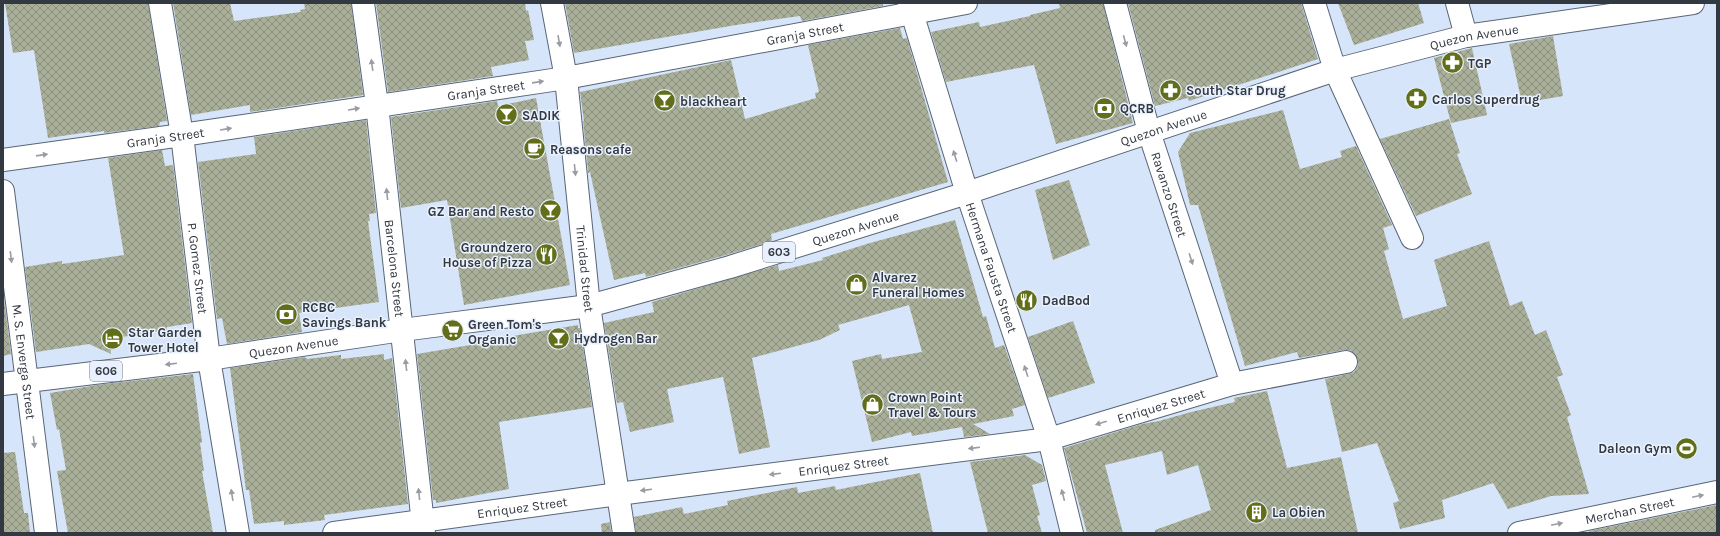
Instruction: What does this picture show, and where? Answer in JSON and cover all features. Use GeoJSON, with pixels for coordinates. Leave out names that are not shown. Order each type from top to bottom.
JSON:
{"type":"FeatureCollection","features":[{"type":"Feature","properties":{"kind":"street","name":"P. Gomez Street"},"geometry":{"type":"LineString","coordinates":[[160,3],[182,135],[210,359],[238,533]]}},
{"type":"Feature","properties":{"kind":"street","name":"Barcelona Street"},"geometry":{"type":"LineString","coordinates":[[363,3],[377,105],[423,527]]}},
{"type":"Feature","properties":{"kind":"street","name":"Trinidad Street"},"geometry":{"type":"LineString","coordinates":[[552,3],[566,78],[589,306],[624,533]]}},
{"type":"Feature","properties":{"kind":"street","name":"Granja Street"},"geometry":{"type":"LineString","coordinates":[[3,160],[566,78],[910,8],[966,3]]}},
{"type":"Feature","properties":{"kind":"street","name":"Ravanzo Street"},"geometry":{"type":"LineString","coordinates":[[1115,3],[1149,132],[1232,384]]}},
{"type":"Feature","properties":{"kind":"street"},"geometry":{"type":"LineString","coordinates":[[1314,3],[1335,70],[1412,238]]}},
{"type":"Feature","properties":{"kind":"street"},"geometry":{"type":"LineString","coordinates":[[1458,3],[1466,36]]}},
{"type":"Feature","properties":{"kind":"street","name":"Quezon Avenue"},"geometry":{"type":"LineString","coordinates":[[3,384],[26,380],[210,359],[402,330],[589,306],[730,267],[967,193],[1335,70],[1466,36],[1693,3]]}},
{"type":"Feature","properties":{"kind":"street","name":"Hermana Fausta Street"},"geometry":{"type":"LineString","coordinates":[[910,8],[967,193],[1049,439],[1072,533]]}},
{"type":"Feature","properties":{"kind":"street","name":"M. S. Enverga Street"},"geometry":{"type":"LineString","coordinates":[[3,191],[46,533]]}},
{"type":"Feature","properties":{"kind":"street","name":"Enriquez Street"},"geometry":{"type":"LineString","coordinates":[[334,533],[423,527],[618,494],[1049,439],[1232,384],[1346,362]]}},
{"type":"Feature","properties":{"kind":"street","name":"Merchan Street"},"geometry":{"type":"LineString","coordinates":[[1519,533],[1717,492]]}},
{"type":"Feature","properties":{"kind":"building"},"geometry":{"type":"Polygon","coordinates":[[[5,3],[148,3],[167,121],[160,122],[159,126],[104,133],[104,131],[89,132],[48,138],[34,50],[13,53],[5,3]]]}},
{"type":"Feature","properties":{"kind":"building"},"geometry":{"type":"Polygon","coordinates":[[[173,3],[230,3],[234,21],[301,12],[300,10],[305,9],[304,3],[351,3],[363,95],[250,112],[250,105],[191,115],[173,3]]]}},
{"type":"Feature","properties":{"kind":"building"},"geometry":{"type":"Polygon","coordinates":[[[376,3],[525,3],[526,11],[528,10],[534,40],[525,41],[529,60],[491,67],[493,76],[388,92],[376,3]]]}},
{"type":"Feature","properties":{"kind":"building"},"geometry":{"type":"Polygon","coordinates":[[[565,3],[883,3],[883,6],[802,21],[800,16],[736,25],[574,53],[565,3]]]}},
{"type":"Feature","properties":{"kind":"building"},"geometry":{"type":"Polygon","coordinates":[[[1059,3],[1103,3],[1133,123],[1056,144],[1034,65],[946,82],[931,32],[979,22],[980,27],[1030,16],[1060,8],[1059,3]]]}},
{"type":"Feature","properties":{"kind":"building"},"geometry":{"type":"Polygon","coordinates":[[[1128,3],[1301,3],[1318,59],[1189,101],[1188,98],[1155,106],[1128,3]]]}},
{"type":"Feature","properties":{"kind":"building"},"geometry":{"type":"Polygon","coordinates":[[[1338,3],[1418,3],[1424,23],[1354,45],[1338,3]]]}},
{"type":"Feature","properties":{"kind":"building"},"geometry":{"type":"Polygon","coordinates":[[[900,28],[903,39],[907,38],[948,182],[771,234],[772,241],[726,255],[646,277],[645,273],[614,280],[590,172],[588,173],[580,92],[731,60],[745,119],[816,98],[815,93],[819,92],[808,45],[900,28]]]}},
{"type":"Feature","properties":{"kind":"building"},"geometry":{"type":"Polygon","coordinates":[[[1553,36],[1563,96],[1522,103],[1509,44],[1553,36]]]}},
{"type":"Feature","properties":{"kind":"building"},"geometry":{"type":"Polygon","coordinates":[[[1472,48],[1487,115],[1451,123],[1434,58],[1472,48]]]}},
{"type":"Feature","properties":{"kind":"building"},"geometry":{"type":"Polygon","coordinates":[[[536,98],[570,285],[464,305],[447,200],[401,208],[391,117],[497,101],[498,106],[536,98]]]}},
{"type":"Feature","properties":{"kind":"building"},"geometry":{"type":"Polygon","coordinates":[[[1283,110],[1300,169],[1342,157],[1340,151],[1356,146],[1392,225],[1383,228],[1389,249],[1384,251],[1403,319],[1447,306],[1434,260],[1489,241],[1510,306],[1522,301],[1535,335],[1546,330],[1563,375],[1557,377],[1571,415],[1567,417],[1589,494],[1551,496],[1508,509],[1493,483],[1442,500],[1445,518],[1400,529],[1393,503],[1399,501],[1377,443],[1342,452],[1325,379],[1354,372],[1358,366],[1358,360],[1355,354],[1350,350],[1344,350],[1299,358],[1297,352],[1245,366],[1198,205],[1190,205],[1178,152],[1190,133],[1283,110]]]}},
{"type":"Feature","properties":{"kind":"building"},"geometry":{"type":"Polygon","coordinates":[[[1449,119],[1460,153],[1457,154],[1472,194],[1416,216],[1380,139],[1449,119]]]}},
{"type":"Feature","properties":{"kind":"building"},"geometry":{"type":"Polygon","coordinates":[[[366,120],[376,213],[369,214],[370,221],[368,221],[379,302],[299,313],[302,332],[227,344],[222,318],[217,319],[198,162],[256,154],[254,137],[366,120]]]}},
{"type":"Feature","properties":{"kind":"building"},"geometry":{"type":"Polygon","coordinates":[[[162,150],[165,166],[173,165],[192,323],[167,327],[167,330],[109,339],[111,354],[89,344],[36,352],[25,267],[62,261],[62,264],[124,255],[108,158],[162,150]]]}},
{"type":"Feature","properties":{"kind":"building"},"geometry":{"type":"Polygon","coordinates":[[[1069,180],[1090,245],[1053,260],[1035,190],[1069,180]]]}},
{"type":"Feature","properties":{"kind":"building"},"geometry":{"type":"Polygon","coordinates":[[[955,220],[983,317],[986,316],[995,348],[1004,345],[1025,405],[1012,409],[1014,416],[973,424],[990,434],[964,437],[962,427],[912,436],[911,432],[872,442],[852,361],[881,354],[882,359],[922,352],[909,305],[838,325],[840,330],[819,340],[752,358],[770,447],[739,454],[723,377],[667,389],[674,422],[630,432],[623,402],[617,403],[604,323],[654,312],[652,302],[778,265],[779,271],[823,260],[822,258],[870,243],[955,220]]]}},
{"type":"Feature","properties":{"kind":"building"},"geometry":{"type":"Polygon","coordinates":[[[3,291],[11,354],[3,356],[3,291]]]}},
{"type":"Feature","properties":{"kind":"building"},"geometry":{"type":"Polygon","coordinates":[[[1073,321],[1095,383],[1048,398],[1028,337],[1073,321]]]}},
{"type":"Feature","properties":{"kind":"building"},"geometry":{"type":"Polygon","coordinates":[[[578,325],[578,328],[580,328],[592,407],[499,422],[509,489],[436,503],[436,500],[433,500],[417,354],[578,325]]]}},
{"type":"Feature","properties":{"kind":"building"},"geometry":{"type":"Polygon","coordinates":[[[384,354],[384,360],[392,358],[408,504],[324,515],[325,520],[284,525],[284,521],[254,524],[249,490],[246,490],[230,368],[305,357],[307,359],[341,355],[341,359],[384,354]]]}},
{"type":"Feature","properties":{"kind":"building"},"geometry":{"type":"Polygon","coordinates":[[[193,374],[202,442],[200,443],[204,471],[202,471],[213,533],[68,533],[57,471],[66,470],[59,429],[57,430],[50,393],[97,385],[193,374]]]}},
{"type":"Feature","properties":{"kind":"building"},"geometry":{"type":"Polygon","coordinates":[[[1267,391],[1287,468],[1341,457],[1358,533],[1155,533],[1155,530],[1211,510],[1198,465],[1167,475],[1162,451],[1105,465],[1123,533],[1087,533],[1064,448],[1142,424],[1235,402],[1234,398],[1267,391]]]}},
{"type":"Feature","properties":{"kind":"building"},"geometry":{"type":"Polygon","coordinates":[[[15,452],[24,513],[28,513],[30,533],[3,533],[3,453],[15,452]]]}},
{"type":"Feature","properties":{"kind":"building"},"geometry":{"type":"Polygon","coordinates":[[[1025,455],[1042,465],[1046,481],[1032,485],[1040,515],[1037,516],[1042,533],[988,533],[970,462],[1025,455]]]}},
{"type":"Feature","properties":{"kind":"building"},"geometry":{"type":"Polygon","coordinates":[[[920,473],[933,533],[636,533],[634,517],[682,507],[684,514],[728,505],[727,501],[797,487],[798,493],[835,486],[836,490],[920,473]]]}},
{"type":"Feature","properties":{"kind":"building"},"geometry":{"type":"Polygon","coordinates":[[[1717,505],[1717,533],[1589,533],[1589,531],[1717,505]]]}},
{"type":"Feature","properties":{"kind":"building"},"geometry":{"type":"Polygon","coordinates":[[[610,522],[611,533],[602,533],[601,524],[610,522]]]}},
{"type":"Feature","properties":{"kind":"place","name":"TGP"},"geometry":{"type":"Point","coordinates":[1453,63]}},
{"type":"Feature","properties":{"kind":"place","name":"South Star Drug"},"geometry":{"type":"Point","coordinates":[1170,90]}},
{"type":"Feature","properties":{"kind":"place","name":"Carlos Superdrug"},"geometry":{"type":"Point","coordinates":[1417,99]}},
{"type":"Feature","properties":{"kind":"place","name":"blackheart"},"geometry":{"type":"Point","coordinates":[665,101]}},
{"type":"Feature","properties":{"kind":"place","name":"QCRB"},"geometry":{"type":"Point","coordinates":[1105,108]}},
{"type":"Feature","properties":{"kind":"place","name":"SADIK"},"geometry":{"type":"Point","coordinates":[507,115]}},
{"type":"Feature","properties":{"kind":"place","name":"Reasons cafe"},"geometry":{"type":"Point","coordinates":[534,149]}},
{"type":"Feature","properties":{"kind":"place","name":"GZ Bar and Resto"},"geometry":{"type":"Point","coordinates":[550,211]}},
{"type":"Feature","properties":{"kind":"place","name":"Groundzero House of Pizza"},"geometry":{"type":"Point","coordinates":[547,254]}},
{"type":"Feature","properties":{"kind":"place","name":"Alvarez Funeral Homes"},"geometry":{"type":"Point","coordinates":[856,284]}},
{"type":"Feature","properties":{"kind":"place","name":"DadBod"},"geometry":{"type":"Point","coordinates":[1026,300]}},
{"type":"Feature","properties":{"kind":"place","name":"RCBC Savings Bank"},"geometry":{"type":"Point","coordinates":[287,314]}},
{"type":"Feature","properties":{"kind":"place","name":"Green Tom's Organic"},"geometry":{"type":"Point","coordinates":[452,331]}},
{"type":"Feature","properties":{"kind":"place","name":"Hydrogen Bar"},"geometry":{"type":"Point","coordinates":[558,338]}},
{"type":"Feature","properties":{"kind":"place","name":"Star Garden Tower Hotel"},"geometry":{"type":"Point","coordinates":[112,339]}},
{"type":"Feature","properties":{"kind":"place","name":"Crown Point Travel & Tours"},"geometry":{"type":"Point","coordinates":[873,404]}},
{"type":"Feature","properties":{"kind":"place","name":"Daleon Gym"},"geometry":{"type":"Point","coordinates":[1687,448]}},
{"type":"Feature","properties":{"kind":"place","name":"La Obien"},"geometry":{"type":"Point","coordinates":[1257,512]}}]}
